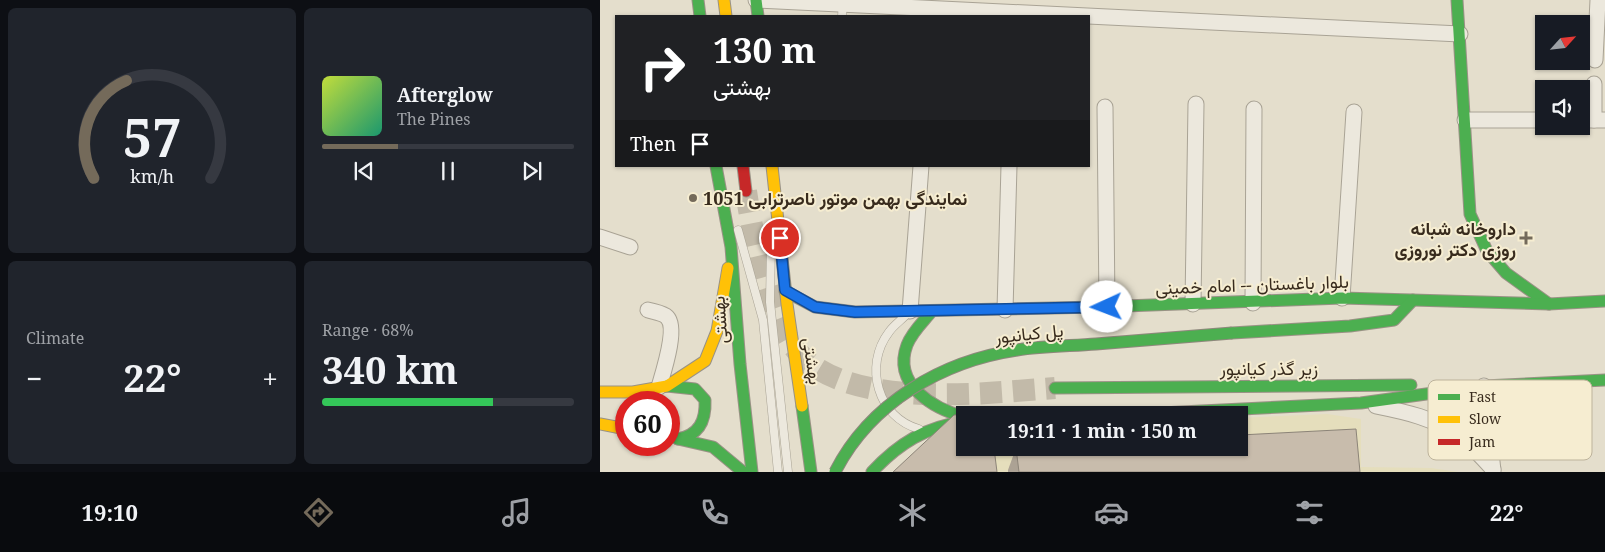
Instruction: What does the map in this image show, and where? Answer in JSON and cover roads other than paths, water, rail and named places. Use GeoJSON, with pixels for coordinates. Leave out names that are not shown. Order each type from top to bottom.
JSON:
{"type":"FeatureCollection","features":[{"type":"Feature","properties":{"kind":"main road"},"geometry":{"type":"LineString","coordinates":[[698,0],[700,15]]}},
{"type":"Feature","properties":{"kind":"main road"},"geometry":{"type":"LineString","coordinates":[[724,0],[726,15]]}},
{"type":"Feature","properties":{"kind":"main road"},"geometry":{"type":"LineString","coordinates":[[756,0],[758,15]]}},
{"type":"Feature","properties":{"kind":"main road"},"geometry":{"type":"LineString","coordinates":[[1458,0],[1470,214],[1487,251],[1506,273],[1549,304]]}},
{"type":"Feature","properties":{"kind":"main road","name":"بهشتی"},"geometry":{"type":"LineString","coordinates":[[717,167],[731,247],[740,364],[752,472]]}},
{"type":"Feature","properties":{"kind":"main road"},"geometry":{"type":"LineString","coordinates":[[743,167],[746,191]]}},
{"type":"Feature","properties":{"kind":"main road","name":"بهشتى"},"geometry":{"type":"LineString","coordinates":[[772,167],[785,290],[811,472]]}},
{"type":"Feature","properties":{"kind":"main road"},"geometry":{"type":"LineString","coordinates":[[663,387],[705,361],[717,330],[731,247]]}},
{"type":"Feature","properties":{"kind":"main road","name":"بلوار باغستان -- امام خمینی"},"geometry":{"type":"LineString","coordinates":[[785,290],[815,307],[832,311],[1005,310],[1342,298],[1549,304],[1605,301]]}},
{"type":"Feature","properties":{"kind":"main road","name":"پل کیانپور"},"geometry":{"type":"LineString","coordinates":[[835,472],[840,462],[860,436],[888,406],[918,383],[956,364],[985,355],[1018,350],[1232,333],[1350,326],[1394,320],[1413,300]]}},
{"type":"Feature","properties":{"kind":"main road"},"geometry":{"type":"LineString","coordinates":[[932,311],[910,340],[904,358],[907,375],[912,387],[919,396],[934,408],[956,414]]}},
{"type":"Feature","properties":{"kind":"main road"},"geometry":{"type":"LineString","coordinates":[[1592,381],[1605,380]]}},
{"type":"Feature","properties":{"kind":"main road","name":"زیر گذر کیانپور"},"geometry":{"type":"LineString","coordinates":[[1055,388],[1428,386]]}},
{"type":"Feature","properties":{"kind":"main road"},"geometry":{"type":"LineString","coordinates":[[600,392],[633,392],[663,387],[695,389],[705,400],[706,412],[700,428],[691,437],[680,438]]}},
{"type":"Feature","properties":{"kind":"main road"},"geometry":{"type":"LineString","coordinates":[[1248,409],[1362,403],[1428,394]]}},
{"type":"Feature","properties":{"kind":"main road"},"geometry":{"type":"LineString","coordinates":[[872,472],[888,454],[924,430],[956,423]]}},
{"type":"Feature","properties":{"kind":"main road"},"geometry":{"type":"LineString","coordinates":[[600,424],[615,427]]}},
{"type":"Feature","properties":{"kind":"main road"},"geometry":{"type":"LineString","coordinates":[[680,439],[713,447],[743,472]]}},
{"type":"Feature","properties":{"kind":"street"},"geometry":{"type":"LineString","coordinates":[[756,0],[842,7],[1025,15]]}},
{"type":"Feature","properties":{"kind":"street"},"geometry":{"type":"LineString","coordinates":[[1596,60],[1598,0]]}},
{"type":"Feature","properties":{"kind":"street"},"geometry":{"type":"LineString","coordinates":[[1090,18],[1460,34]]}},
{"type":"Feature","properties":{"kind":"street"},"geometry":{"type":"LineString","coordinates":[[1593,120],[1594,84]]}},
{"type":"Feature","properties":{"kind":"street"},"geometry":{"type":"LineString","coordinates":[[1193,304],[1196,104]]}},
{"type":"Feature","properties":{"kind":"street"},"geometry":{"type":"LineString","coordinates":[[1105,107],[1107,307]]}},
{"type":"Feature","properties":{"kind":"street"},"geometry":{"type":"LineString","coordinates":[[1252,302],[1254,109]]}},
{"type":"Feature","properties":{"kind":"street"},"geometry":{"type":"LineString","coordinates":[[1342,298],[1354,112]]}},
{"type":"Feature","properties":{"kind":"street"},"geometry":{"type":"LineString","coordinates":[[1465,120],[1535,120]]}},
{"type":"Feature","properties":{"kind":"street"},"geometry":{"type":"LineString","coordinates":[[910,311],[921,167]]}},
{"type":"Feature","properties":{"kind":"street"},"geometry":{"type":"LineString","coordinates":[[1005,310],[1010,167]]}},
{"type":"Feature","properties":{"kind":"street"},"geometry":{"type":"LineString","coordinates":[[600,237],[630,248]]}},
{"type":"Feature","properties":{"kind":"street"},"geometry":{"type":"LineString","coordinates":[[648,310],[666,316],[672,324],[663,387]]}},
{"type":"Feature","properties":{"kind":"street"},"geometry":{"type":"LineString","coordinates":[[1362,403],[1405,411],[1428,419]]}},
{"type":"Feature","properties":{"kind":"street"},"geometry":{"type":"LineString","coordinates":[[1483,460],[1493,470]]}},
{"type":"Feature","properties":{"kind":"lane"},"geometry":{"type":"LineString","coordinates":[[717,167],[747,256],[763,320],[778,472]]}},
{"type":"Feature","properties":{"kind":"lane"},"geometry":{"type":"LineString","coordinates":[[776,203],[768,272],[788,472]]}},
{"type":"Feature","properties":{"kind":"lane"},"geometry":{"type":"LineString","coordinates":[[910,311],[888,332],[881,346],[875,374],[882,398],[892,414],[910,427],[924,430]]}},
{"type":"Feature","properties":{"kind":"tunnel"},"geometry":{"type":"LineString","coordinates":[[746,191],[763,274],[778,318],[796,350],[819,369],[848,382],[882,390],[918,394],[992,393],[1055,388]]}},
{"type":"Feature","properties":{"kind":"place","name":"نمایندگی بهمن موتور ناصرترابی 1051"},"geometry":{"type":"Point","coordinates":[693,198]}},
{"type":"Feature","properties":{"kind":"place","name":"داروخانه شبانه روزی دکتر نوروزی"},"geometry":{"type":"Point","coordinates":[1526,238]}}]}
